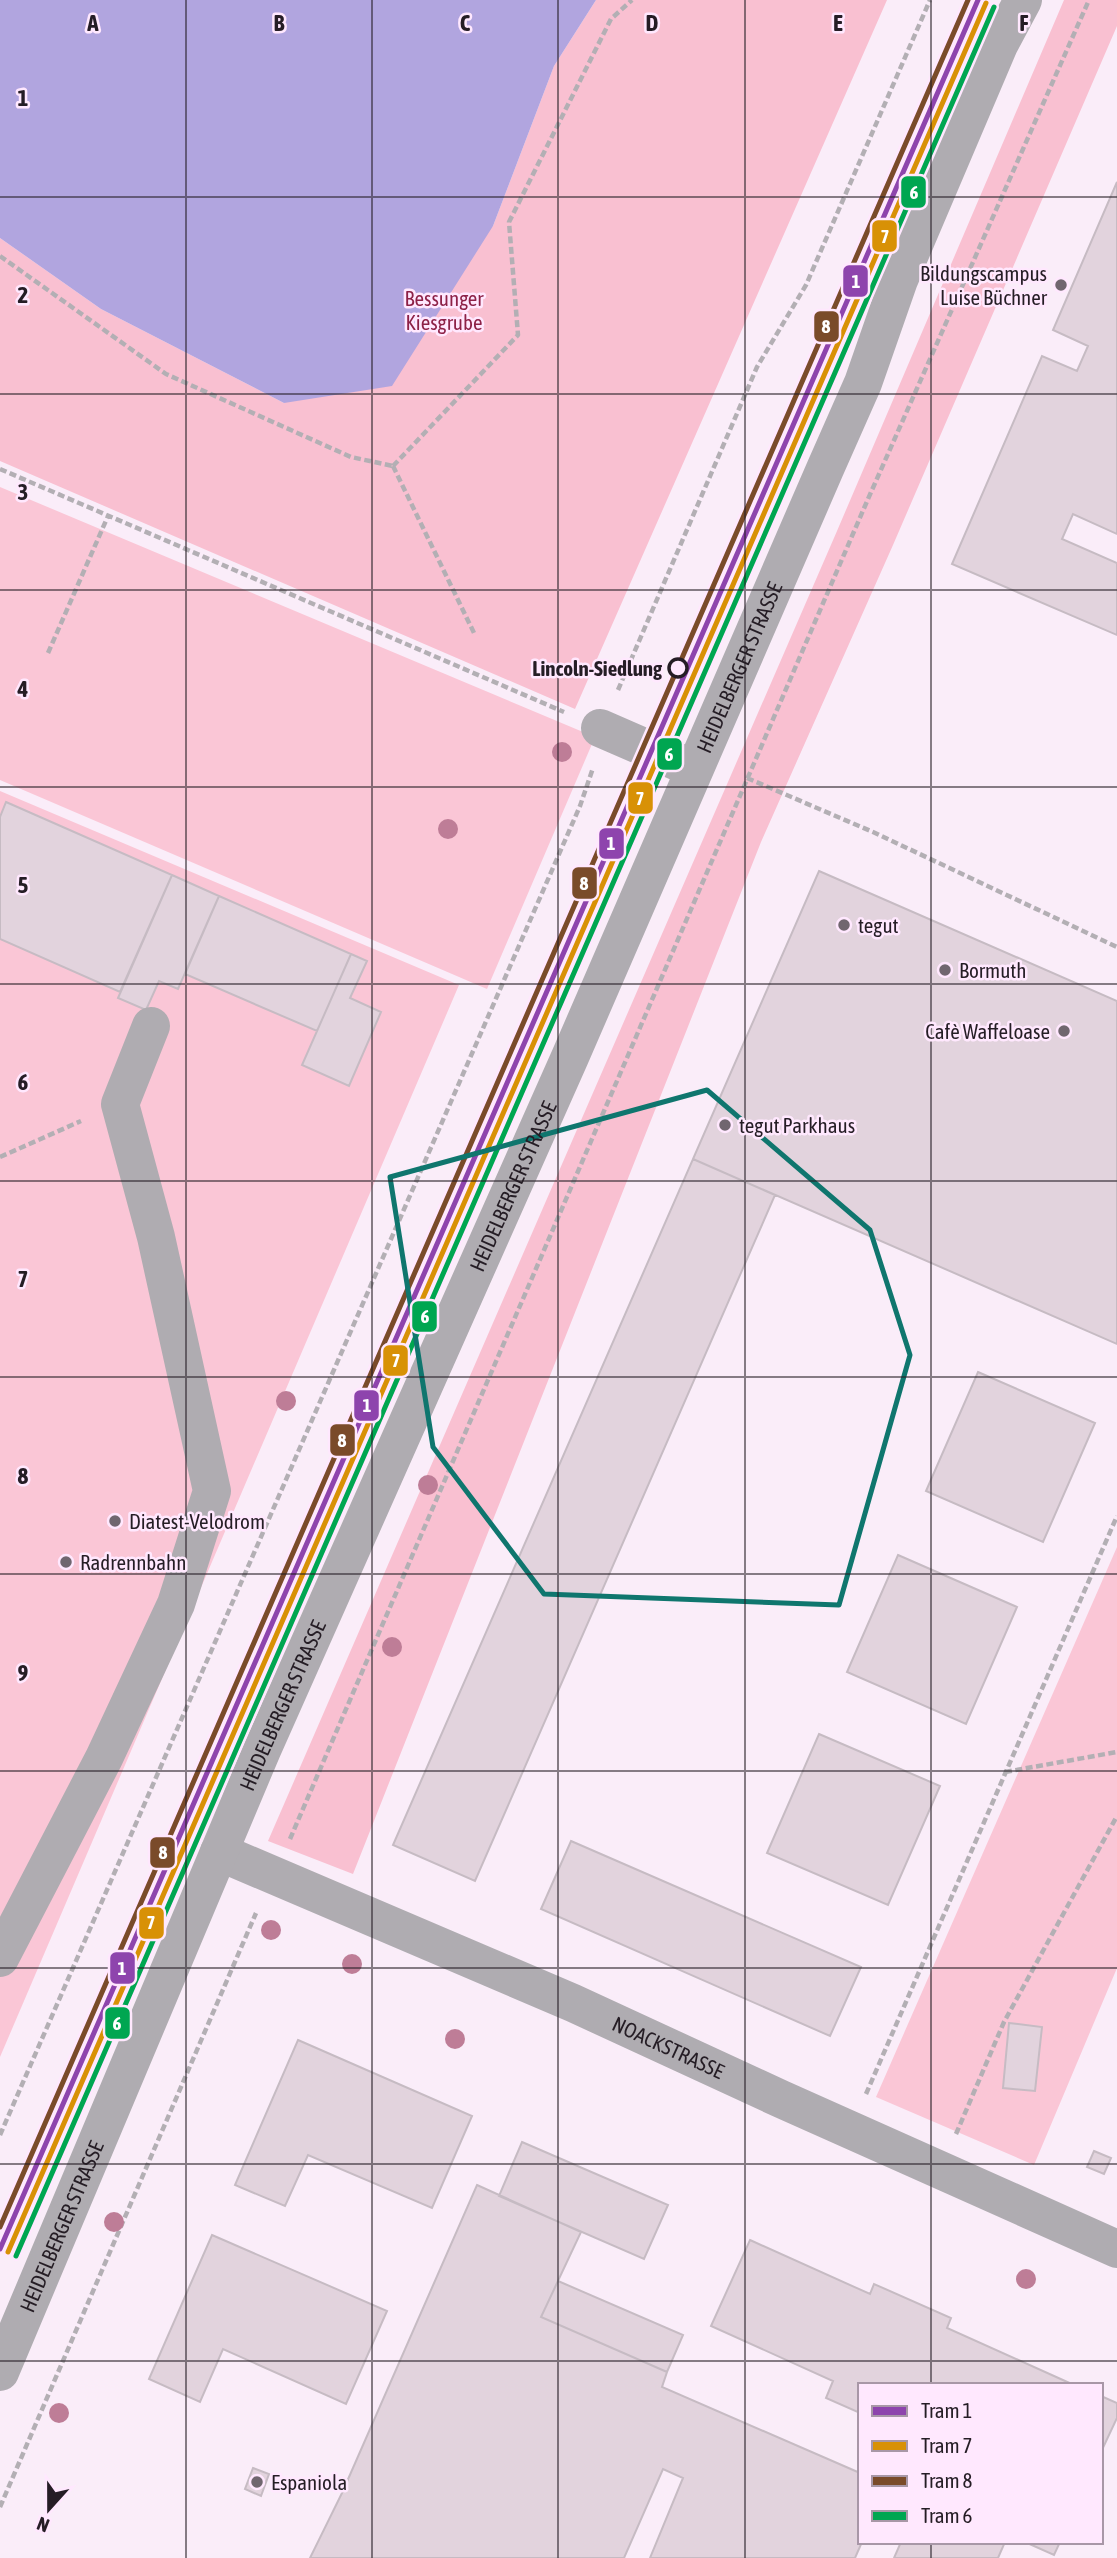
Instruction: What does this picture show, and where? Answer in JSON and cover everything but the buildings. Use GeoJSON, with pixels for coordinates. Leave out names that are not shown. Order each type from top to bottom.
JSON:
{"type":"FeatureCollection","features":[{"type":"Feature","properties":{"kind":"street","name":"HEIDELBERGER STRASSE"},"geometry":{"type":"LineString","coordinates":[[0,2372],[219,1852],[863,383],[920,229],[999,45],[1023,0]]}},
{"type":"Feature","properties":{"kind":"street"},"geometry":{"type":"LineString","coordinates":[[603,729],[694,769]]}},
{"type":"Feature","properties":{"kind":"street"},"geometry":{"type":"LineString","coordinates":[[0,1958],[104,1758],[176,1604],[212,1491],[156,1237],[120,1104],[151,1026]]}},
{"type":"Feature","properties":{"kind":"street","name":"NOACKSTRASSE"},"geometry":{"type":"LineString","coordinates":[[219,1852],[573,2003],[1117,2249]]}},
{"type":"Feature","properties":{"kind":"path"},"geometry":{"type":"LineString","coordinates":[[393,466],[518,335],[509,222],[611,19],[632,0]]}},
{"type":"Feature","properties":{"kind":"path"},"geometry":{"type":"LineString","coordinates":[[0,2135],[580,806],[615,695],[757,367],[806,285],[930,0]]}},
{"type":"Feature","properties":{"kind":"path"},"geometry":{"type":"LineString","coordinates":[[275,1874],[747,778],[1089,0]]}},
{"type":"Feature","properties":{"kind":"path"},"geometry":{"type":"LineString","coordinates":[[0,256],[166,374],[351,457],[393,466]]}},
{"type":"Feature","properties":{"kind":"path"},"geometry":{"type":"LineString","coordinates":[[393,466],[475,635]]}},
{"type":"Feature","properties":{"kind":"path"},"geometry":{"type":"LineString","coordinates":[[0,469],[603,729]]}},
{"type":"Feature","properties":{"kind":"path"},"geometry":{"type":"LineString","coordinates":[[48,653],[108,516]]}},
{"type":"Feature","properties":{"kind":"path"},"geometry":{"type":"LineString","coordinates":[[747,778],[873,832],[1117,947]]}},
{"type":"Feature","properties":{"kind":"path"},"geometry":{"type":"LineString","coordinates":[[0,1157],[120,1104]]}},
{"type":"Feature","properties":{"kind":"path"},"geometry":{"type":"LineString","coordinates":[[851,2131],[1117,1516]]}},
{"type":"Feature","properties":{"kind":"path"},"geometry":{"type":"LineString","coordinates":[[1005,1772],[1117,1752]]}},
{"type":"Feature","properties":{"kind":"path"},"geometry":{"type":"LineString","coordinates":[[940,2170],[1004,2022],[1117,1816]]}},
{"type":"Feature","properties":{"kind":"path"},"geometry":{"type":"LineString","coordinates":[[0,2507],[249,1926]]}},
{"type":"Feature","properties":{"kind":"highlighted area"},"geometry":{"type":"Polygon","coordinates":[[[707,1090],[870,1230],[910,1355],[839,1605],[544,1594],[433,1447],[390,1177],[707,1090]]]}},
{"type":"Feature","properties":{"kind":"shaded area"},"geometry":{"type":"Polygon","coordinates":[[[0,0],[596,0],[554,66],[493,226],[392,386],[284,403],[101,309],[0,238],[0,0]]]}},
{"type":"Feature","properties":{"kind":"shaded area"},"geometry":{"type":"Polygon","coordinates":[[[0,487],[595,737],[487,989],[0,780],[0,487]]]}},
{"type":"Feature","properties":{"kind":"shaded area","name":"Diatest-Velodrom"},"geometry":{"type":"Polygon","coordinates":[[[0,791],[459,985],[0,2057],[0,791]]]}},
{"type":"Feature","properties":{"kind":"shaded area"},"geometry":{"type":"Polygon","coordinates":[[[1117,1547],[1117,1968],[1034,2165],[876,2097],[1117,1547]]]}},
{"type":"Feature","properties":{"kind":"green space","name":"Bessunger Kiesgrube"},"geometry":{"type":"Polygon","coordinates":[[[596,0],[887,0],[575,709],[0,461],[0,238],[101,309],[284,403],[493,226],[554,66],[596,0]]]}},
{"type":"Feature","properties":{"kind":"green space"},"geometry":{"type":"Polygon","coordinates":[[[1064,0],[1117,0],[1117,26],[893,545],[761,842],[353,1874],[268,1841],[837,531],[1064,0]]]}},
{"type":"Feature","properties":{"kind":"tram line","name":"8"},"geometry":{"type":"LineString","coordinates":[[0,2227],[968,0]]}},
{"type":"Feature","properties":{"kind":"tram line","name":"1"},"geometry":{"type":"LineString","coordinates":[[0,2249],[978,0]]}},
{"type":"Feature","properties":{"kind":"tram line","name":"7"},"geometry":{"type":"LineString","coordinates":[[8,2252],[986,3]]}},
{"type":"Feature","properties":{"kind":"tram line","name":"6"},"geometry":{"type":"LineString","coordinates":[[16,2256],[994,7]]}},
{"type":"Feature","properties":{"kind":"place","name":"Bildungscampus Luise Büchner"},"geometry":{"type":"Point","coordinates":[1061,285]}},
{"type":"Feature","properties":{"kind":"place","name":"Lincoln-Siedlung"},"geometry":{"type":"Point","coordinates":[678,668]}},
{"type":"Feature","properties":{"kind":"place","name":"tegut"},"geometry":{"type":"Point","coordinates":[844,925]}},
{"type":"Feature","properties":{"kind":"place","name":"Bormuth"},"geometry":{"type":"Point","coordinates":[945,970]}},
{"type":"Feature","properties":{"kind":"place","name":"Cafè Waffeloase"},"geometry":{"type":"Point","coordinates":[1064,1031]}},
{"type":"Feature","properties":{"kind":"place","name":"tegut Parkhaus"},"geometry":{"type":"Point","coordinates":[725,1125]}},
{"type":"Feature","properties":{"kind":"place","name":"Diatest-Velodrom"},"geometry":{"type":"Point","coordinates":[115,1521]}},
{"type":"Feature","properties":{"kind":"place","name":"Radrennbahn"},"geometry":{"type":"Point","coordinates":[66,1562]}},
{"type":"Feature","properties":{"kind":"place","name":"Espaniola"},"geometry":{"type":"Point","coordinates":[257,2482]}}]}
